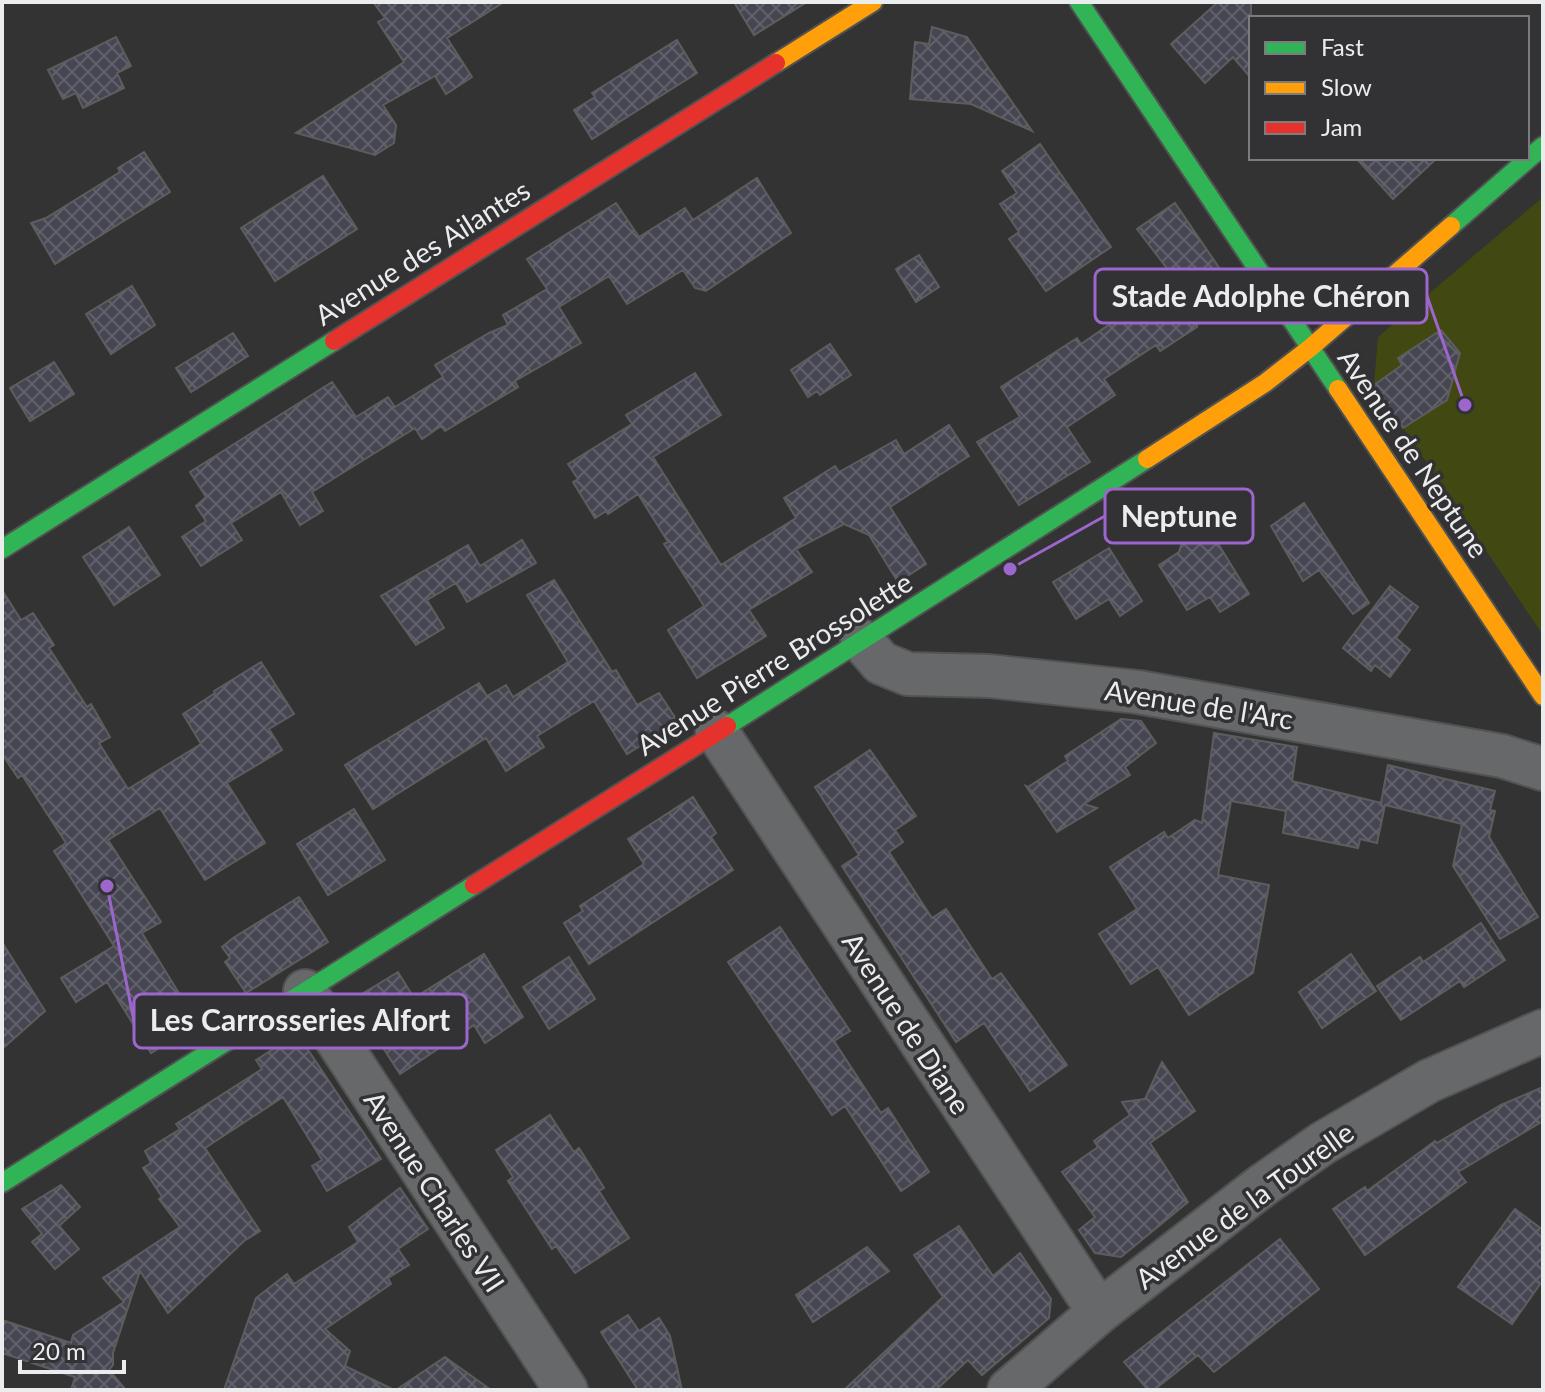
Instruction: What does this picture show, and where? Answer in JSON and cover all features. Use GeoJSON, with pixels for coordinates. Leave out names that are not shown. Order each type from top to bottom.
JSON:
{"type":"FeatureCollection","features":[{"type":"Feature","properties":{"kind":"street","name":"Avenue des Ailantes"},"geometry":{"type":"LineString","coordinates":[[2,549],[873,2]]}},
{"type":"Feature","properties":{"kind":"street","name":"Avenue de Neptune"},"geometry":{"type":"LineString","coordinates":[[1079,2],[1543,696]]}},
{"type":"Feature","properties":{"kind":"street","name":"Avenue Pierre Brossolette"},"geometry":{"type":"LineString","coordinates":[[2,1183],[1265,383],[1310,348],[1527,160]]}},
{"type":"Feature","properties":{"kind":"street","name":"Avenue de l'Arc"},"geometry":{"type":"LineString","coordinates":[[862,641],[881,663],[908,674],[989,676],[1138,692],[1502,756],[1543,769]]}},
{"type":"Feature","properties":{"kind":"street","name":"Avenue de Diane"},"geometry":{"type":"LineString","coordinates":[[717,732],[1099,1312]]}},
{"type":"Feature","properties":{"kind":"street","name":"Avenue Charles VII"},"geometry":{"type":"LineString","coordinates":[[305,991],[566,1390]]}},
{"type":"Feature","properties":{"kind":"street","name":"Avenue de la Tourelle"},"geometry":{"type":"LineString","coordinates":[[1009,1390],[1099,1312],[1263,1185],[1323,1143],[1429,1081],[1543,1031]]}},
{"type":"Feature","properties":{"kind":"green space"},"geometry":{"type":"Polygon","coordinates":[[[1543,197],[1543,635],[1374,385],[1378,337],[1543,197]]]}},
{"type":"Feature","properties":{"kind":"building"},"geometry":{"type":"Polygon","coordinates":[[[373,2],[504,2],[447,38],[472,77],[446,94],[435,76],[383,105],[396,125],[394,143],[375,155],[296,133],[404,62],[378,22],[385,18],[373,2]]]}},
{"type":"Feature","properties":{"kind":"building"},"geometry":{"type":"Polygon","coordinates":[[[734,2],[807,2],[754,35],[734,2]]]}},
{"type":"Feature","properties":{"kind":"building"},"geometry":{"type":"Polygon","coordinates":[[[1218,2],[1251,2],[1249,76],[1233,57],[1205,83],[1171,44],[1218,2]]]}},
{"type":"Feature","properties":{"kind":"building"},"geometry":{"type":"Polygon","coordinates":[[[932,27],[967,37],[1032,131],[971,104],[910,99],[915,42],[929,44],[932,27]]]}},
{"type":"Feature","properties":{"kind":"building"},"geometry":{"type":"Polygon","coordinates":[[[116,37],[131,66],[117,73],[124,88],[83,108],[76,93],[63,99],[48,70],[116,37]]]}},
{"type":"Feature","properties":{"kind":"building"},"geometry":{"type":"Polygon","coordinates":[[[677,40],[697,73],[592,139],[574,110],[595,97],[592,93],[677,40]]]}},
{"type":"Feature","properties":{"kind":"building"},"geometry":{"type":"Polygon","coordinates":[[[1040,144],[1111,247],[1046,291],[1009,239],[1019,232],[1000,204],[1017,193],[1002,171],[1040,144]]]}},
{"type":"Feature","properties":{"kind":"building"},"geometry":{"type":"Polygon","coordinates":[[[144,152],[170,192],[55,264],[31,223],[46,218],[120,172],[118,168],[144,152]]]}},
{"type":"Feature","properties":{"kind":"building"},"geometry":{"type":"Polygon","coordinates":[[[1358,160],[1435,160],[1393,199],[1358,160]]]}},
{"type":"Feature","properties":{"kind":"building"},"geometry":{"type":"Polygon","coordinates":[[[323,176],[357,229],[275,281],[241,228],[323,176]]]}},
{"type":"Feature","properties":{"kind":"building"},"geometry":{"type":"Polygon","coordinates":[[[757,178],[791,233],[706,291],[695,288],[683,270],[627,304],[609,276],[559,307],[581,343],[515,381],[518,387],[445,431],[441,426],[422,439],[415,428],[312,492],[323,511],[300,525],[281,492],[231,523],[242,540],[201,566],[182,537],[206,521],[196,506],[206,497],[190,472],[332,382],[356,417],[388,397],[395,407],[443,377],[435,365],[508,325],[503,315],[547,289],[527,259],[616,203],[639,237],[685,208],[693,220],[757,178]]]}},
{"type":"Feature","properties":{"kind":"building"},"geometry":{"type":"Polygon","coordinates":[[[1175,203],[1222,272],[1188,296],[1137,229],[1175,203]]]}},
{"type":"Feature","properties":{"kind":"building"},"geometry":{"type":"Polygon","coordinates":[[[919,255],[939,287],[916,302],[896,269],[919,255]]]}},
{"type":"Feature","properties":{"kind":"building"},"geometry":{"type":"Polygon","coordinates":[[[1175,279],[1199,313],[1197,327],[1160,351],[1156,345],[1104,379],[1115,395],[1067,427],[1090,462],[1019,505],[977,442],[1020,417],[1001,387],[1077,338],[1081,344],[1175,279]]]}},
{"type":"Feature","properties":{"kind":"building"},"geometry":{"type":"Polygon","coordinates":[[[132,286],[155,325],[111,354],[86,314],[132,286]]]}},
{"type":"Feature","properties":{"kind":"building"},"geometry":{"type":"Polygon","coordinates":[[[1441,330],[1460,353],[1447,400],[1403,428],[1374,385],[1402,365],[1398,358],[1441,330]]]}},
{"type":"Feature","properties":{"kind":"building"},"geometry":{"type":"Polygon","coordinates":[[[233,333],[248,356],[191,392],[176,368],[233,333]]]}},
{"type":"Feature","properties":{"kind":"building"},"geometry":{"type":"Polygon","coordinates":[[[830,344],[851,375],[820,395],[817,391],[808,397],[791,370],[830,344]]]}},
{"type":"Feature","properties":{"kind":"building"},"geometry":{"type":"Polygon","coordinates":[[[54,362],[74,394],[30,421],[10,388],[54,362]]]}},
{"type":"Feature","properties":{"kind":"building"},"geometry":{"type":"Polygon","coordinates":[[[695,373],[721,415],[653,457],[721,565],[796,518],[784,498],[835,466],[839,472],[896,440],[904,454],[949,425],[969,456],[890,507],[926,564],[898,582],[869,535],[844,524],[796,549],[812,572],[749,610],[766,636],[697,678],[668,630],[704,606],[664,544],[668,542],[638,494],[608,514],[606,511],[595,518],[573,482],[578,479],[568,464],[632,424],[626,415],[695,373]]]}},
{"type":"Feature","properties":{"kind":"building"},"geometry":{"type":"Polygon","coordinates":[[[1304,503],[1369,603],[1353,614],[1319,570],[1303,581],[1271,526],[1304,503]]]}},
{"type":"Feature","properties":{"kind":"building"},"geometry":{"type":"Polygon","coordinates":[[[1206,524],[1249,594],[1220,612],[1210,597],[1187,610],[1159,565],[1179,552],[1183,539],[1206,524]]]}},
{"type":"Feature","properties":{"kind":"building"},"geometry":{"type":"Polygon","coordinates":[[[129,527],[160,575],[114,605],[83,557],[129,527]]]}},
{"type":"Feature","properties":{"kind":"building"},"geometry":{"type":"Polygon","coordinates":[[[522,540],[536,563],[467,602],[456,583],[427,600],[444,628],[416,645],[381,596],[468,545],[480,566],[522,540]]]}},
{"type":"Feature","properties":{"kind":"building"},"geometry":{"type":"Polygon","coordinates":[[[1109,548],[1142,601],[1120,616],[1109,599],[1076,619],[1053,582],[1109,548]]]}},
{"type":"Feature","properties":{"kind":"building"},"geometry":{"type":"Polygon","coordinates":[[[554,580],[612,672],[616,670],[637,705],[659,693],[678,722],[627,754],[594,701],[537,736],[544,747],[506,771],[486,738],[373,809],[345,765],[479,683],[487,696],[506,685],[513,697],[568,662],[527,595],[554,580]]]}},
{"type":"Feature","properties":{"kind":"building"},"geometry":{"type":"Polygon","coordinates":[[[1390,586],[1418,607],[1396,638],[1410,650],[1390,677],[1375,665],[1371,671],[1343,648],[1390,586]]]}},
{"type":"Feature","properties":{"kind":"building"},"geometry":{"type":"Polygon","coordinates":[[[2,590],[21,620],[33,613],[54,645],[49,648],[87,707],[91,704],[110,737],[99,743],[128,789],[201,744],[183,714],[261,662],[294,714],[269,729],[282,750],[227,783],[265,843],[205,880],[160,808],[108,840],[161,922],[142,933],[185,1003],[177,1007],[191,1028],[151,1053],[107,982],[76,1002],[61,978],[114,946],[54,851],[66,843],[22,775],[18,778],[2,754],[2,590]]]}},
{"type":"Feature","properties":{"kind":"building"},"geometry":{"type":"Polygon","coordinates":[[[1121,719],[1141,721],[1156,743],[1125,767],[1130,775],[1084,804],[1097,808],[1057,832],[1026,786],[1068,761],[1065,756],[1121,719]]]}},
{"type":"Feature","properties":{"kind":"building"},"geometry":{"type":"Polygon","coordinates":[[[1214,733],[1297,747],[1292,781],[1381,803],[1388,765],[1495,791],[1490,810],[1495,811],[1489,837],[1538,917],[1500,939],[1453,866],[1462,824],[1385,805],[1377,843],[1360,839],[1358,848],[1283,833],[1286,811],[1231,801],[1218,875],[1269,885],[1253,973],[1189,1015],[1158,967],[1131,984],[1099,934],[1137,909],[1110,867],[1164,832],[1168,838],[1195,820],[1202,823],[1214,733]]]}},
{"type":"Feature","properties":{"kind":"building"},"geometry":{"type":"Polygon","coordinates":[[[870,750],[916,816],[895,830],[903,842],[889,852],[932,918],[946,909],[992,979],[1001,973],[1067,1065],[1030,1091],[984,1023],[956,1042],[842,866],[859,855],[815,787],[870,750]]]}},
{"type":"Feature","properties":{"kind":"building"},"geometry":{"type":"Polygon","coordinates":[[[693,797],[716,833],[711,837],[733,870],[589,964],[564,923],[583,911],[580,906],[644,864],[628,839],[693,797]]]}},
{"type":"Feature","properties":{"kind":"building"},"geometry":{"type":"Polygon","coordinates":[[[354,809],[385,860],[328,895],[297,844],[354,809]]]}},
{"type":"Feature","properties":{"kind":"building"},"geometry":{"type":"Polygon","coordinates":[[[299,897],[328,942],[246,993],[225,962],[230,958],[222,947],[299,897]]]}},
{"type":"Feature","properties":{"kind":"building"},"geometry":{"type":"Polygon","coordinates":[[[1481,923],[1505,960],[1464,987],[1460,981],[1401,1020],[1377,986],[1420,957],[1423,962],[1481,923]]]}},
{"type":"Feature","properties":{"kind":"building"},"geometry":{"type":"Polygon","coordinates":[[[780,927],[850,1031],[834,1041],[881,1113],[888,1108],[929,1172],[901,1191],[845,1106],[832,1115],[728,962],[780,927]]]}},
{"type":"Feature","properties":{"kind":"building"},"geometry":{"type":"Polygon","coordinates":[[[2,942],[45,1011],[2,1049],[2,942]]]}},
{"type":"Feature","properties":{"kind":"building"},"geometry":{"type":"Polygon","coordinates":[[[484,954],[523,1017],[485,1043],[474,1025],[400,1074],[358,1009],[362,994],[398,972],[414,998],[484,954]]]}},
{"type":"Feature","properties":{"kind":"building"},"geometry":{"type":"Polygon","coordinates":[[[1351,954],[1376,991],[1322,1028],[1299,992],[1351,954]]]}},
{"type":"Feature","properties":{"kind":"building"},"geometry":{"type":"Polygon","coordinates":[[[569,957],[595,999],[549,1029],[523,987],[569,957]]]}},
{"type":"Feature","properties":{"kind":"building"},"geometry":{"type":"Polygon","coordinates":[[[289,1039],[302,1041],[381,1159],[327,1191],[312,1166],[322,1160],[283,1097],[205,1148],[260,1231],[244,1241],[168,1313],[140,1271],[109,1370],[126,1390],[71,1390],[75,1377],[2,1353],[2,1320],[71,1343],[73,1335],[124,1302],[103,1278],[180,1227],[159,1199],[162,1197],[143,1168],[151,1163],[145,1151],[180,1129],[176,1124],[262,1069],[256,1060],[289,1039]]]}},
{"type":"Feature","properties":{"kind":"building"},"geometry":{"type":"Polygon","coordinates":[[[1162,1062],[1195,1111],[1150,1143],[1188,1202],[1121,1257],[1095,1253],[1079,1230],[1095,1217],[1062,1172],[1098,1147],[1094,1141],[1130,1115],[1122,1102],[1145,1099],[1162,1062]]]}},
{"type":"Feature","properties":{"kind":"building"},"geometry":{"type":"Polygon","coordinates":[[[1543,1087],[1543,1121],[1458,1172],[1466,1182],[1365,1255],[1333,1209],[1365,1187],[1367,1191],[1435,1141],[1437,1143],[1501,1105],[1543,1087]]]}},
{"type":"Feature","properties":{"kind":"building"},"geometry":{"type":"Polygon","coordinates":[[[550,1115],[574,1152],[579,1148],[604,1188],[599,1191],[629,1238],[575,1273],[556,1246],[552,1249],[508,1181],[513,1177],[496,1150],[550,1115]]]}},
{"type":"Feature","properties":{"kind":"building"},"geometry":{"type":"Polygon","coordinates":[[[61,1185],[80,1207],[59,1226],[79,1249],[55,1269],[32,1242],[42,1234],[22,1209],[61,1185]]]}},
{"type":"Feature","properties":{"kind":"building"},"geometry":{"type":"Polygon","coordinates":[[[400,1188],[428,1229],[398,1249],[409,1265],[388,1278],[391,1284],[325,1329],[350,1351],[345,1366],[394,1390],[224,1390],[256,1298],[287,1274],[294,1284],[358,1242],[349,1227],[400,1188]]]}},
{"type":"Feature","properties":{"kind":"building"},"geometry":{"type":"Polygon","coordinates":[[[1515,1209],[1543,1230],[1543,1280],[1512,1324],[1458,1287],[1515,1209]]]}},
{"type":"Feature","properties":{"kind":"building"},"geometry":{"type":"Polygon","coordinates":[[[959,1226],[993,1276],[1020,1253],[1051,1299],[1049,1318],[982,1375],[968,1360],[936,1390],[844,1390],[943,1297],[914,1255],[959,1226]]]}},
{"type":"Feature","properties":{"kind":"building"},"geometry":{"type":"Polygon","coordinates":[[[1280,1239],[1319,1289],[1214,1372],[1198,1355],[1154,1390],[1148,1390],[1124,1362],[1280,1239]]]}},
{"type":"Feature","properties":{"kind":"building"},"geometry":{"type":"Polygon","coordinates":[[[867,1247],[889,1271],[813,1322],[796,1295],[867,1247]]]}},
{"type":"Feature","properties":{"kind":"building"},"geometry":{"type":"Polygon","coordinates":[[[628,1315],[639,1331],[659,1318],[670,1336],[682,1390],[638,1390],[601,1332],[628,1315]]]}},
{"type":"Feature","properties":{"kind":"building"},"geometry":{"type":"Polygon","coordinates":[[[445,1357],[491,1390],[396,1390],[445,1357]]]}},
{"type":"Feature","properties":{"kind":"traffic: fast"},"geometry":{"type":"LineString","coordinates":[[1079,2],[1338,389]]}},
{"type":"Feature","properties":{"kind":"traffic: fast"},"geometry":{"type":"LineString","coordinates":[[1529,158],[1543,146]]}},
{"type":"Feature","properties":{"kind":"traffic: fast"},"geometry":{"type":"LineString","coordinates":[[1451,226],[1527,160]]}},
{"type":"Feature","properties":{"kind":"traffic: fast"},"geometry":{"type":"LineString","coordinates":[[2,549],[334,341]]}},
{"type":"Feature","properties":{"kind":"traffic: fast"},"geometry":{"type":"LineString","coordinates":[[727,726],[1147,459]]}},
{"type":"Feature","properties":{"kind":"traffic: fast"},"geometry":{"type":"LineString","coordinates":[[2,1183],[474,885]]}},
{"type":"Feature","properties":{"kind":"traffic: slow"},"geometry":{"type":"LineString","coordinates":[[776,63],[873,2]]}},
{"type":"Feature","properties":{"kind":"traffic: slow"},"geometry":{"type":"LineString","coordinates":[[1147,459],[1265,383],[1451,226]]}},
{"type":"Feature","properties":{"kind":"traffic: slow"},"geometry":{"type":"LineString","coordinates":[[1338,389],[1543,696]]}},
{"type":"Feature","properties":{"kind":"traffic: jam"},"geometry":{"type":"LineString","coordinates":[[334,341],[776,63]]}},
{"type":"Feature","properties":{"kind":"traffic: jam"},"geometry":{"type":"LineString","coordinates":[[474,885],[727,726]]}},
{"type":"Feature","properties":{"kind":"place","name":"Stade Adolphe Chéron"},"geometry":{"type":"Point","coordinates":[1465,405]}},
{"type":"Feature","properties":{"kind":"place","name":"Neptune"},"geometry":{"type":"Point","coordinates":[1010,569]}},
{"type":"Feature","properties":{"kind":"place","name":"Les Carrosseries Alfort"},"geometry":{"type":"Point","coordinates":[107,886]}}]}
